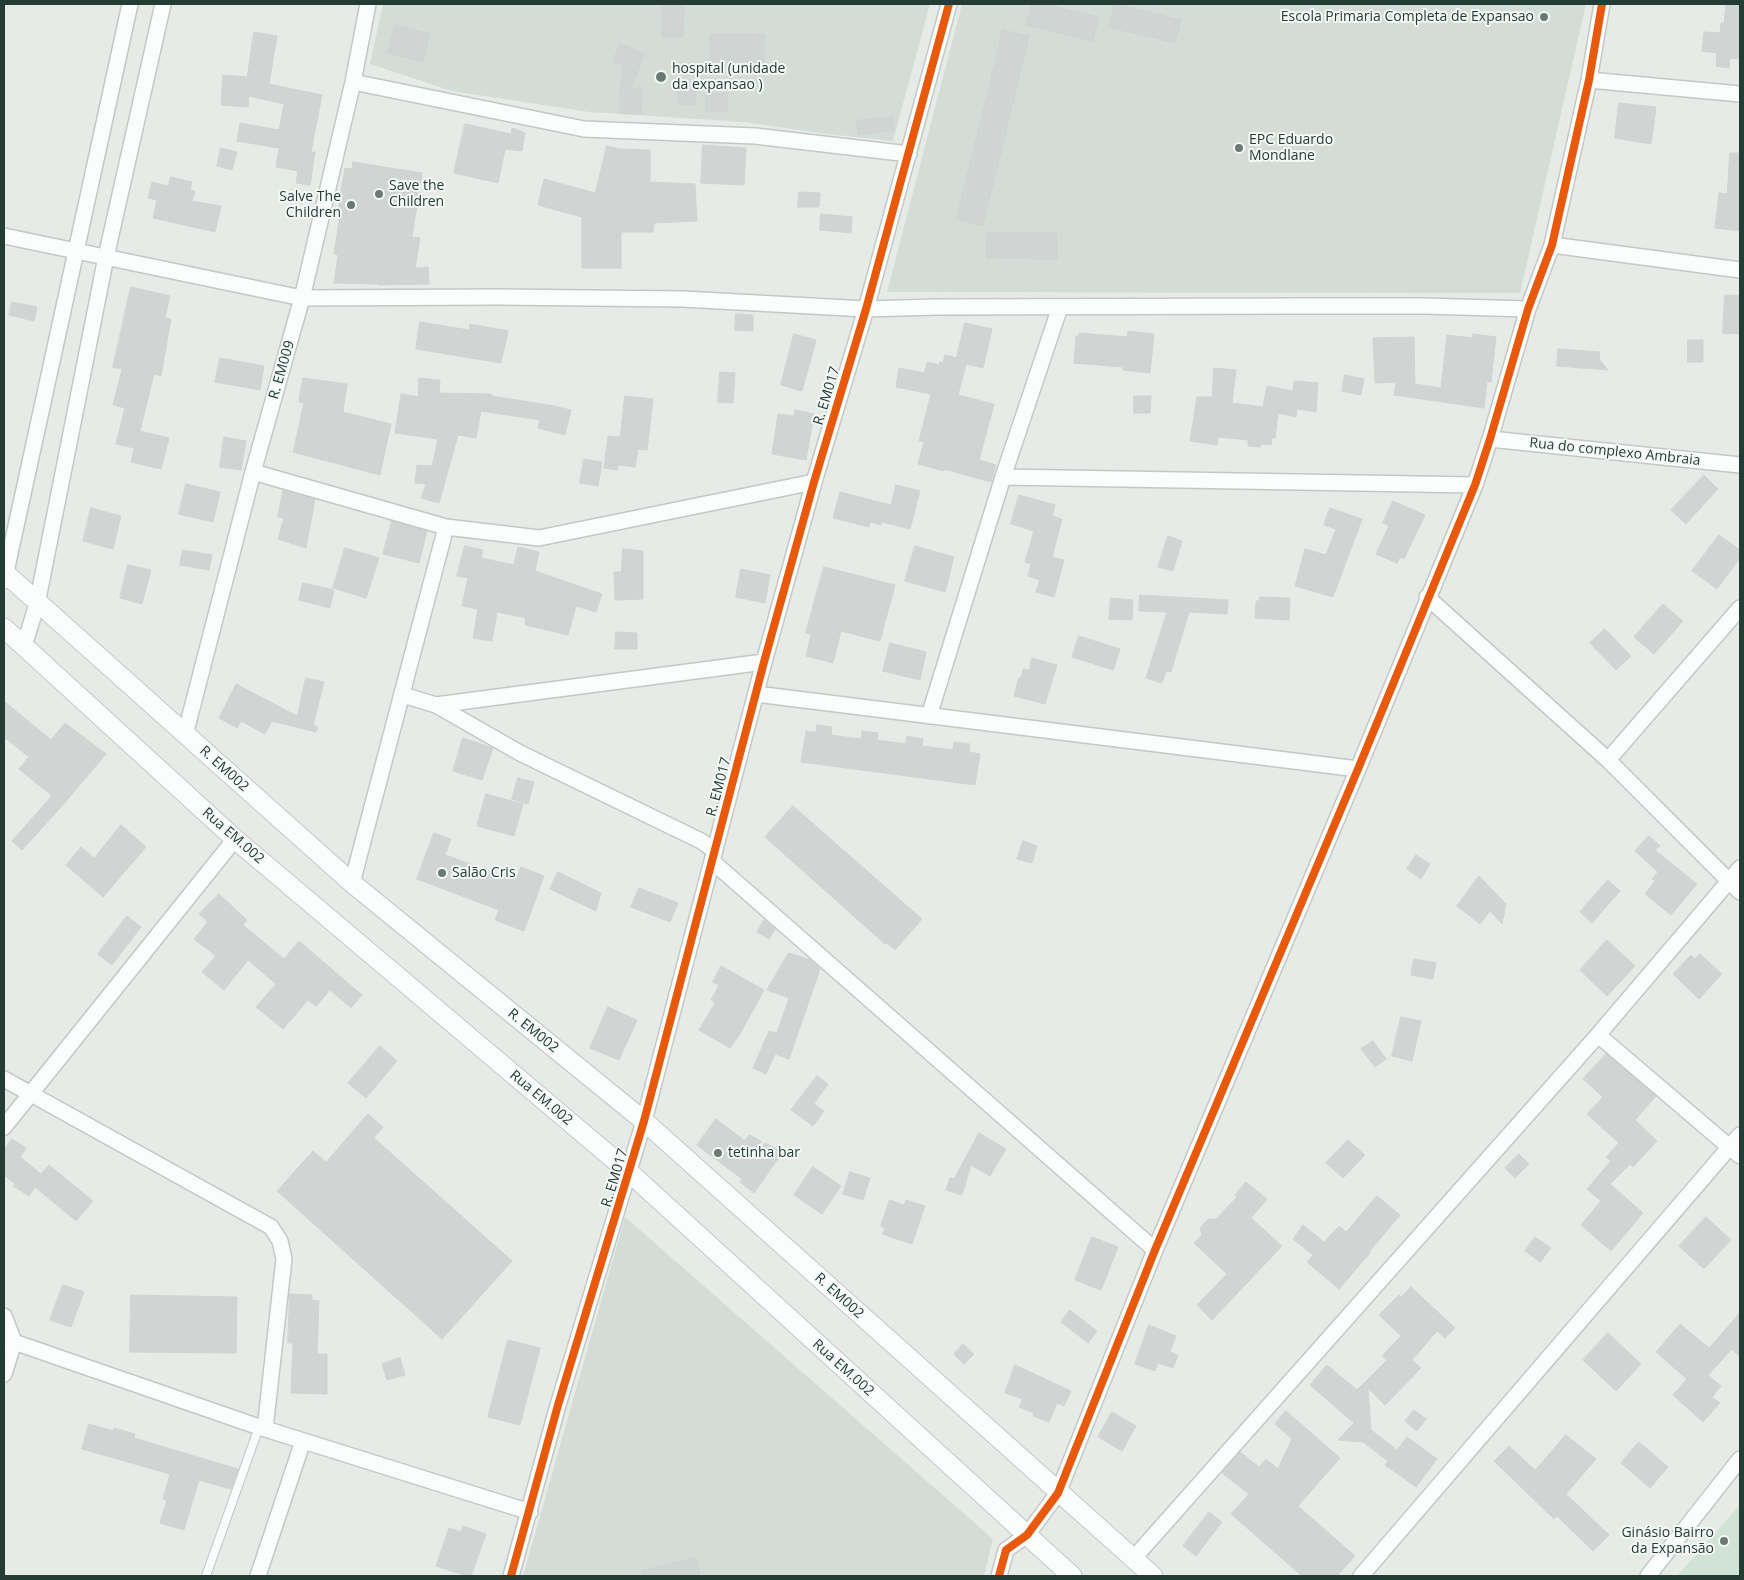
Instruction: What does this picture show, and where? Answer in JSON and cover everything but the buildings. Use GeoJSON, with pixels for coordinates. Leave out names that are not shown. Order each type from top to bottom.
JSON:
{"type":"FeatureCollection","features":[{"type":"Feature","properties":{"kind":"street"},"geometry":{"type":"LineString","coordinates":[[5,576],[130,4]]}},
{"type":"Feature","properties":{"kind":"street"},"geometry":{"type":"LineString","coordinates":[[24,646],[37,604],[106,258],[163,4]]}},
{"type":"Feature","properties":{"kind":"street","name":"R. EM009"},"geometry":{"type":"LineString","coordinates":[[185,735],[253,472],[302,298],[354,82],[368,4]]}},
{"type":"Feature","properties":{"kind":"street","name":"R. EM017"},"geometry":{"type":"LineString","coordinates":[[511,1576],[558,1405],[630,1172],[764,662],[814,482],[866,309],[950,4]]}},
{"type":"Feature","properties":{"kind":"street"},"geometry":{"type":"LineString","coordinates":[[999,1576],[1006,1550],[1027,1535],[1058,1493],[1155,1250],[1358,769],[1475,485],[1528,309],[1552,245],[1589,80],[1602,4]]}},
{"type":"Feature","properties":{"kind":"street"},"geometry":{"type":"LineString","coordinates":[[1589,80],[1740,94]]}},
{"type":"Feature","properties":{"kind":"street"},"geometry":{"type":"LineString","coordinates":[[354,82],[584,129],[754,136],[909,154]]}},
{"type":"Feature","properties":{"kind":"street"},"geometry":{"type":"LineString","coordinates":[[4,236],[302,298],[498,297],[683,300],[866,309],[899,307],[1425,306],[1528,309]]}},
{"type":"Feature","properties":{"kind":"street"},"geometry":{"type":"LineString","coordinates":[[1552,245],[1740,270]]}},
{"type":"Feature","properties":{"kind":"street"},"geometry":{"type":"LineString","coordinates":[[929,716],[1003,477],[1060,307]]}},
{"type":"Feature","properties":{"kind":"street","name":"Rua do complexo Ambraia"},"geometry":{"type":"LineString","coordinates":[[1490,439],[1740,465]]}},
{"type":"Feature","properties":{"kind":"street"},"geometry":{"type":"LineString","coordinates":[[253,472],[446,527],[539,538],[814,482]]}},
{"type":"Feature","properties":{"kind":"street"},"geometry":{"type":"LineString","coordinates":[[1003,477],[1475,485]]}},
{"type":"Feature","properties":{"kind":"street"},"geometry":{"type":"LineString","coordinates":[[352,883],[446,527]]}},
{"type":"Feature","properties":{"kind":"street","name":"R. EM002"},"geometry":{"type":"LineString","coordinates":[[5,576],[352,883],[644,1121],[1058,1493]]}},
{"type":"Feature","properties":{"kind":"street"},"geometry":{"type":"LineString","coordinates":[[1428,597],[1608,760],[1740,892]]}},
{"type":"Feature","properties":{"kind":"street"},"geometry":{"type":"LineString","coordinates":[[1608,760],[1740,608]]}},
{"type":"Feature","properties":{"kind":"street","name":"Rua EM.002"},"geometry":{"type":"LineString","coordinates":[[4,628],[235,839],[630,1172],[1072,1576]]}},
{"type":"Feature","properties":{"kind":"street"},"geometry":{"type":"LineString","coordinates":[[436,705],[764,662]]}},
{"type":"Feature","properties":{"kind":"street"},"geometry":{"type":"LineString","coordinates":[[756,694],[1358,769]]}},
{"type":"Feature","properties":{"kind":"street"},"geometry":{"type":"LineString","coordinates":[[403,695],[436,705],[520,753],[701,841],[714,857],[1155,1250]]}},
{"type":"Feature","properties":{"kind":"street"},"geometry":{"type":"LineString","coordinates":[[4,1128],[235,839]]}},
{"type":"Feature","properties":{"kind":"street"},"geometry":{"type":"LineString","coordinates":[[1133,1559],[1598,1035],[1740,868]]}},
{"type":"Feature","properties":{"kind":"street"},"geometry":{"type":"LineString","coordinates":[[1361,1576],[1737,1146],[1598,1035]]}},
{"type":"Feature","properties":{"kind":"street"},"geometry":{"type":"LineString","coordinates":[[4,1079],[271,1227],[280,1241],[284,1259],[262,1428]]}},
{"type":"Feature","properties":{"kind":"street"},"geometry":{"type":"LineString","coordinates":[[4,1316],[9,1337],[4,1374]]}},
{"type":"Feature","properties":{"kind":"street"},"geometry":{"type":"LineString","coordinates":[[9,1337],[262,1428],[530,1512]]}},
{"type":"Feature","properties":{"kind":"street"},"geometry":{"type":"LineString","coordinates":[[258,1576],[303,1441]]}},
{"type":"Feature","properties":{"kind":"street"},"geometry":{"type":"LineString","coordinates":[[1648,1576],[1740,1459]]}},
{"type":"Feature","properties":{"kind":"street"},"geometry":{"type":"LineString","coordinates":[[1058,1493],[1153,1576]]}},
{"type":"Feature","properties":{"kind":"lane"},"geometry":{"type":"LineString","coordinates":[[206,1576],[262,1428]]}},
{"type":"Feature","properties":{"kind":"shaded area","name":"hospital (unidade da expansao )"},"geometry":{"type":"Polygon","coordinates":[[[383,4],[930,4],[893,141],[744,122],[589,112],[452,91],[370,64],[383,4]]]}},
{"type":"Feature","properties":{"kind":"shaded area","name":"EPC Eduardo Mondlane"},"geometry":{"type":"Polygon","coordinates":[[[962,4],[1586,4],[1520,293],[887,292],[962,4]]]}},
{"type":"Feature","properties":{"kind":"shaded area"},"geometry":{"type":"Polygon","coordinates":[[[625,1217],[993,1539],[984,1576],[523,1576],[625,1217]]]}},
{"type":"Feature","properties":{"kind":"green space","name":"Ginásio Bairro da Expansão"},"geometry":{"type":"Polygon","coordinates":[[[1740,1505],[1740,1576],[1677,1576],[1740,1505]]]}},
{"type":"Feature","properties":{"kind":"cycle path"},"geometry":{"type":"LineString","coordinates":[[511,1576],[558,1405],[644,1121],[764,662],[814,482],[866,309],[949,4]]}},
{"type":"Feature","properties":{"kind":"cycle path"},"geometry":{"type":"LineString","coordinates":[[999,1576],[1006,1550],[1027,1535],[1058,1493],[1155,1250],[1358,769],[1475,485],[1528,309],[1552,245],[1589,80],[1602,4]]}},
{"type":"Feature","properties":{"kind":"place","name":"Escola Primaria Completa de Expansao"},"geometry":{"type":"Point","coordinates":[1544,17]}},
{"type":"Feature","properties":{"kind":"place","name":"hospital (unidade da expansao )"},"geometry":{"type":"Point","coordinates":[661,77]}},
{"type":"Feature","properties":{"kind":"place","name":"EPC Eduardo Mondlane"},"geometry":{"type":"Point","coordinates":[1239,148]}},
{"type":"Feature","properties":{"kind":"place","name":"Save the Children"},"geometry":{"type":"Point","coordinates":[379,194]}},
{"type":"Feature","properties":{"kind":"place","name":"Salve The Children"},"geometry":{"type":"Point","coordinates":[351,205]}},
{"type":"Feature","properties":{"kind":"place","name":"Salão Cris"},"geometry":{"type":"Point","coordinates":[442,873]}},
{"type":"Feature","properties":{"kind":"place","name":"tetinha bar"},"geometry":{"type":"Point","coordinates":[718,1153]}},
{"type":"Feature","properties":{"kind":"place","name":"Ginásio Bairro da Expansão"},"geometry":{"type":"Point","coordinates":[1724,1541]}}]}
